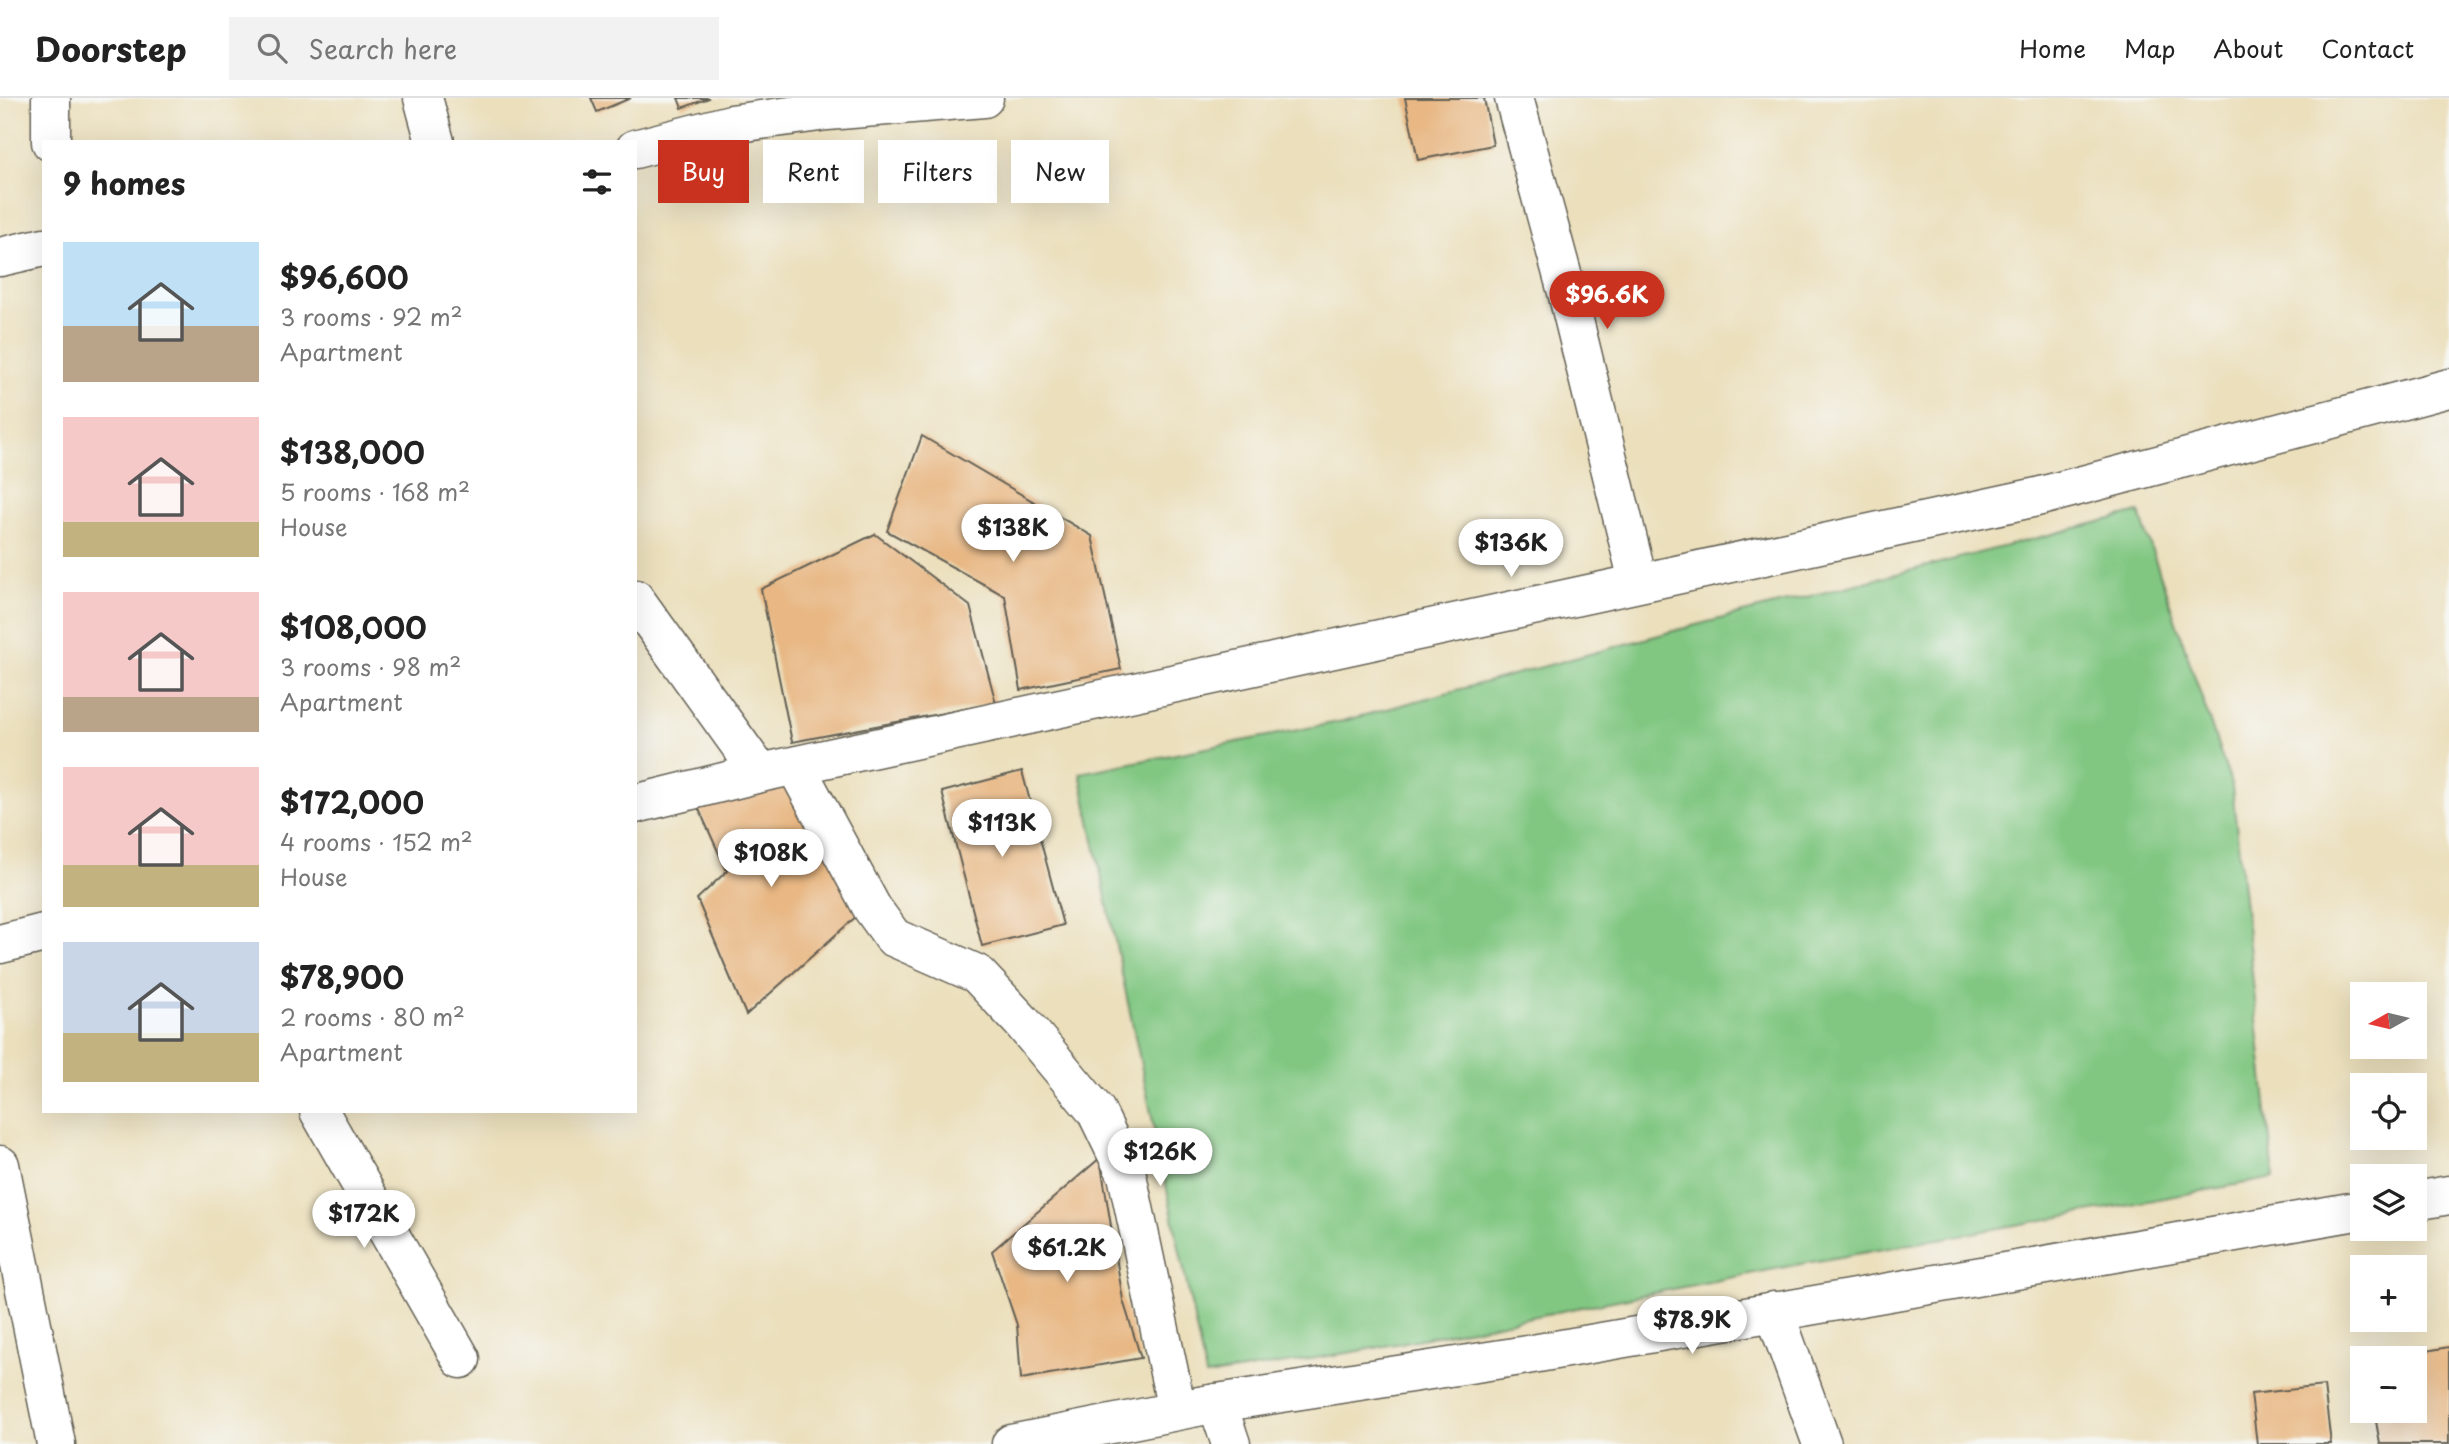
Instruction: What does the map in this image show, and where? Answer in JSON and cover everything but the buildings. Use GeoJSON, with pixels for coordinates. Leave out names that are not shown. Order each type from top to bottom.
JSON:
{"type":"FeatureCollection","features":[{"type":"Feature","properties":{"kind":"street"},"geometry":{"type":"LineString","coordinates":[[51,98],[51,140]]}},
{"type":"Feature","properties":{"kind":"street"},"geometry":{"type":"LineString","coordinates":[[423,98],[434,140]]}},
{"type":"Feature","properties":{"kind":"street"},"geometry":{"type":"LineString","coordinates":[[637,148],[731,124],[827,111],[984,98]]}},
{"type":"Feature","properties":{"kind":"street"},"geometry":{"type":"LineString","coordinates":[[1514,98],[1567,292],[1639,582]]}},
{"type":"Feature","properties":{"kind":"street"},"geometry":{"type":"LineString","coordinates":[[0,257],[42,247]]}},
{"type":"Feature","properties":{"kind":"street"},"geometry":{"type":"LineString","coordinates":[[637,804],[778,770],[2037,497],[2449,388]]}},
{"type":"Feature","properties":{"kind":"street"},"geometry":{"type":"LineString","coordinates":[[637,601],[778,770],[893,937],[977,974],[1022,1022],[1096,1111],[1126,1175],[1177,1410],[1521,1356],[2350,1212]]}},
{"type":"Feature","properties":{"kind":"street"},"geometry":{"type":"LineString","coordinates":[[0,944],[42,934]]}},
{"type":"Feature","properties":{"kind":"street"},"geometry":{"type":"LineString","coordinates":[[320,1113],[461,1359]]}},
{"type":"Feature","properties":{"kind":"street"},"geometry":{"type":"LineString","coordinates":[[0,1165],[56,1444]]}},
{"type":"Feature","properties":{"kind":"street"},"geometry":{"type":"LineString","coordinates":[[2427,1199],[2449,1195]]}},
{"type":"Feature","properties":{"kind":"street"},"geometry":{"type":"LineString","coordinates":[[1774,1311],[1822,1444]]}},
{"type":"Feature","properties":{"kind":"street"},"geometry":{"type":"LineString","coordinates":[[1011,1444],[1217,1403]]}},
{"type":"Feature","properties":{"kind":"street"},"geometry":{"type":"LineString","coordinates":[[1217,1403],[1231,1444]]}},
{"type":"Feature","properties":{"kind":"green space"},"geometry":{"type":"Polygon","coordinates":[[[2139,512],[2232,787],[2274,1178],[1790,1266],[1365,1350],[1206,1376],[1080,773],[1343,721],[1696,625],[2139,512]]]}}]}
